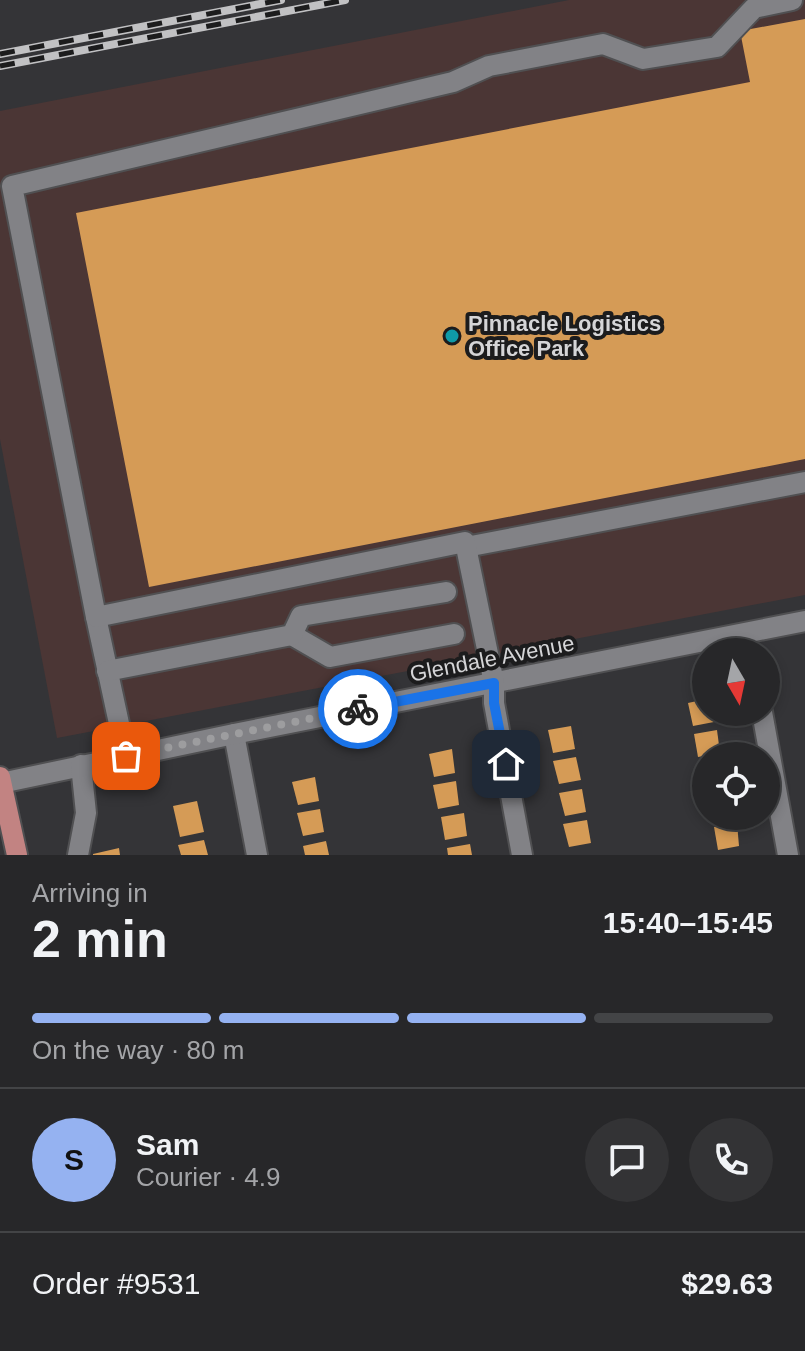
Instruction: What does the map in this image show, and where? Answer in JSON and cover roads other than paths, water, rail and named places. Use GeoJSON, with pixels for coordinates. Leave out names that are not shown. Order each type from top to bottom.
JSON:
{"type":"FeatureCollection","features":[{"type":"Feature","properties":{"kind":"main road"},"geometry":{"type":"LineString","coordinates":[[0,781],[17,850]]}},
{"type":"Feature","properties":{"kind":"street"},"geometry":{"type":"LineString","coordinates":[[126,756],[12,186],[453,82],[489,66],[603,44],[643,59],[717,47],[754,8],[792,0]]}},
{"type":"Feature","properties":{"kind":"street"},"geometry":{"type":"LineString","coordinates":[[466,547],[805,482]]}},
{"type":"Feature","properties":{"kind":"street"},"geometry":{"type":"LineString","coordinates":[[96,617],[465,542],[494,683],[494,703],[522,855]]}},
{"type":"Feature","properties":{"kind":"street"},"geometry":{"type":"LineString","coordinates":[[292,635],[301,616],[446,592]]}},
{"type":"Feature","properties":{"kind":"street","name":"Glendale Avenue"},"geometry":{"type":"LineString","coordinates":[[760,638],[805,621]]}},
{"type":"Feature","properties":{"kind":"street"},"geometry":{"type":"LineString","coordinates":[[107,671],[292,635],[330,657],[454,634]]}},
{"type":"Feature","properties":{"kind":"street","name":"Glendale Avenue"},"geometry":{"type":"LineString","coordinates":[[0,781],[494,683],[692,651]]}},
{"type":"Feature","properties":{"kind":"street"},"geometry":{"type":"LineString","coordinates":[[765,726],[788,855]]}},
{"type":"Feature","properties":{"kind":"street"},"geometry":{"type":"LineString","coordinates":[[234,734],[257,855]]}},
{"type":"Feature","properties":{"kind":"street"},"geometry":{"type":"LineString","coordinates":[[78,855],[86,813],[81,765]]}},
{"type":"Feature","properties":{"kind":"railway"},"geometry":{"type":"LineString","coordinates":[[0,54],[281,0]]}},
{"type":"Feature","properties":{"kind":"railway"},"geometry":{"type":"LineString","coordinates":[[0,66],[345,0]]}},
{"type":"Feature","properties":{"kind":"place","name":"Pinnacle Logistics Office Park"},"geometry":{"type":"Point","coordinates":[452,336]}}]}
